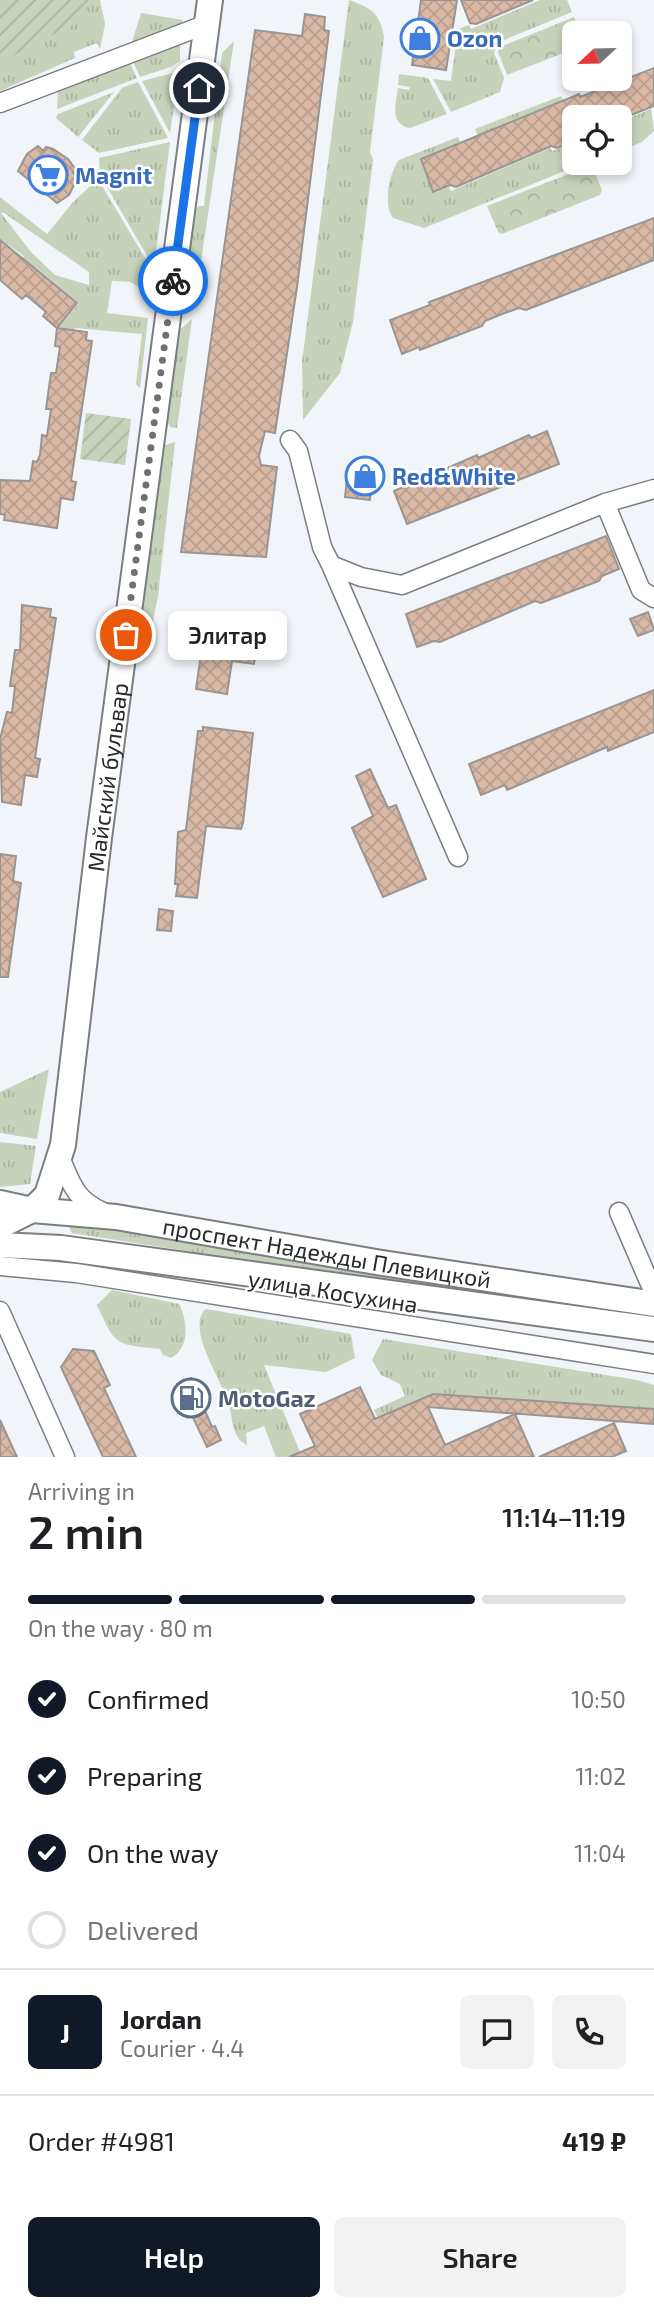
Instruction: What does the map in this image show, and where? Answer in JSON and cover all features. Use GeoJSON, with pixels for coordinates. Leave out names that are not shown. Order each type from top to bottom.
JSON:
{"type":"FeatureCollection","features":[{"type":"Feature","properties":{"kind":"main road","name":"Майский бульвар"},"geometry":{"type":"LineString","coordinates":[[56,1168],[209,12]]}},
{"type":"Feature","properties":{"kind":"main road"},"geometry":{"type":"LineString","coordinates":[[0,1201],[24,1195],[56,1168]]}},
{"type":"Feature","properties":{"kind":"main road"},"geometry":{"type":"LineString","coordinates":[[0,1226],[32,1210],[47,1195],[56,1168]]}},
{"type":"Feature","properties":{"kind":"main road","name":"проспект Надежды Плевицкой"},"geometry":{"type":"LineString","coordinates":[[0,1201],[32,1210],[116,1217],[382,1263],[654,1304]]}},
{"type":"Feature","properties":{"kind":"main road","name":"проспект Надежды Плевицкой"},"geometry":{"type":"LineString","coordinates":[[2,1259],[74,1250],[654,1329]]}},
{"type":"Feature","properties":{"kind":"street"},"geometry":{"type":"LineString","coordinates":[[0,103],[209,12]]}},
{"type":"Feature","properties":{"kind":"street"},"geometry":{"type":"LineString","coordinates":[[290,440],[299,451],[322,547],[458,857]]}},
{"type":"Feature","properties":{"kind":"street"},"geometry":{"type":"LineString","coordinates":[[331,565],[361,577],[402,585],[605,503],[654,489]]}},
{"type":"Feature","properties":{"kind":"street"},"geometry":{"type":"LineString","coordinates":[[605,503],[640,590],[654,598]]}},
{"type":"Feature","properties":{"kind":"street"},"geometry":{"type":"LineString","coordinates":[[56,1168],[86,1205],[116,1217]]}},
{"type":"Feature","properties":{"kind":"street"},"geometry":{"type":"LineString","coordinates":[[619,1212],[654,1293]]}},
{"type":"Feature","properties":{"kind":"street","name":"улица Косухина"},"geometry":{"type":"LineString","coordinates":[[2,1259],[654,1364]]}},
{"type":"Feature","properties":{"kind":"street"},"geometry":{"type":"LineString","coordinates":[[0,1311],[65,1457]]}},
{"type":"Feature","properties":{"kind":"green space"},"geometry":{"type":"Polygon","coordinates":[[[0,0],[100,0],[105,24],[100,49],[97,43],[74,52],[75,58],[0,91],[0,0]]]}},
{"type":"Feature","properties":{"kind":"green space"},"geometry":{"type":"Polygon","coordinates":[[[8,0],[88,0],[89,4],[68,30],[49,36],[0,63],[0,8],[8,0]]]}},
{"type":"Feature","properties":{"kind":"green space"},"geometry":{"type":"Polygon","coordinates":[[[349,0],[373,12],[380,22],[384,37],[370,152],[373,160],[353,322],[340,373],[303,420],[302,362],[349,0]]]}},
{"type":"Feature","properties":{"kind":"green space"},"geometry":{"type":"Polygon","coordinates":[[[540,0],[567,0],[572,12],[499,42],[494,53],[504,78],[500,92],[451,112],[433,79],[451,81],[458,29],[469,25],[471,29],[540,0]]]}},
{"type":"Feature","properties":{"kind":"green space"},"geometry":{"type":"Polygon","coordinates":[[[141,13],[183,20],[181,25],[132,42],[141,13]]]}},
{"type":"Feature","properties":{"kind":"green space"},"geometry":{"type":"Polygon","coordinates":[[[562,22],[562,54],[507,75],[498,52],[500,47],[562,22]]]}},
{"type":"Feature","properties":{"kind":"green space"},"geometry":{"type":"Polygon","coordinates":[[[234,41],[195,301],[181,289],[192,212],[199,206],[204,206],[222,53],[234,41]]]}},
{"type":"Feature","properties":{"kind":"green space"},"geometry":{"type":"Polygon","coordinates":[[[180,44],[180,61],[171,67],[140,77],[132,60],[180,44]]]}},
{"type":"Feature","properties":{"kind":"green space"},"geometry":{"type":"Polygon","coordinates":[[[129,61],[137,78],[57,109],[58,89],[129,61]]]}},
{"type":"Feature","properties":{"kind":"green space"},"geometry":{"type":"Polygon","coordinates":[[[173,73],[178,79],[170,133],[142,81],[173,73]]]}},
{"type":"Feature","properties":{"kind":"green space"},"geometry":{"type":"Polygon","coordinates":[[[399,74],[428,78],[447,114],[410,128],[403,126],[395,113],[398,88],[409,90],[410,87],[398,85],[399,74]]]}},
{"type":"Feature","properties":{"kind":"green space"},"geometry":{"type":"Polygon","coordinates":[[[138,82],[168,138],[99,153],[82,140],[122,88],[138,82]]]}},
{"type":"Feature","properties":{"kind":"green space"},"geometry":{"type":"Polygon","coordinates":[[[114,92],[78,137],[56,118],[58,114],[114,92]]]}},
{"type":"Feature","properties":{"kind":"green space"},"geometry":{"type":"Polygon","coordinates":[[[561,96],[564,102],[478,136],[475,129],[561,96]]]}},
{"type":"Feature","properties":{"kind":"green space"},"geometry":{"type":"Polygon","coordinates":[[[651,109],[654,131],[642,142],[632,146],[632,117],[651,109]]]}},
{"type":"Feature","properties":{"kind":"green space"},"geometry":{"type":"Polygon","coordinates":[[[458,137],[460,142],[420,159],[433,193],[449,187],[451,191],[550,148],[552,151],[562,147],[562,172],[424,228],[393,218],[390,212],[388,189],[392,172],[399,160],[458,137]]]}},
{"type":"Feature","properties":{"kind":"green space"},"geometry":{"type":"Polygon","coordinates":[[[170,142],[154,268],[100,175],[99,158],[170,142]]]}},
{"type":"Feature","properties":{"kind":"green space"},"geometry":{"type":"Polygon","coordinates":[[[566,175],[596,175],[602,190],[600,195],[502,234],[498,232],[487,206],[566,175]]]}},
{"type":"Feature","properties":{"kind":"green space"},"geometry":{"type":"Polygon","coordinates":[[[98,179],[154,273],[150,293],[130,282],[112,281],[107,313],[148,318],[140,388],[136,384],[142,334],[75,328],[74,331],[59,327],[79,303],[35,267],[32,270],[21,261],[24,256],[0,239],[0,197],[47,234],[74,201],[98,179]],[[1,213],[31,252],[55,275],[89,285],[89,272],[1,213]]]}},
{"type":"Feature","properties":{"kind":"green space"},"geometry":{"type":"Polygon","coordinates":[[[192,319],[177,428],[170,427],[165,418],[177,332],[192,319]]]}},
{"type":"Feature","properties":{"kind":"green space"},"geometry":{"type":"Polygon","coordinates":[[[86,413],[131,419],[125,465],[80,459],[86,413]]]}},
{"type":"Feature","properties":{"kind":"green space"},"geometry":{"type":"Polygon","coordinates":[[[175,442],[158,596],[149,640],[139,633],[163,446],[175,442]]]}},
{"type":"Feature","properties":{"kind":"green space"},"geometry":{"type":"Polygon","coordinates":[[[49,1069],[37,1139],[0,1133],[0,1092],[49,1069]]]}},
{"type":"Feature","properties":{"kind":"green space"},"geometry":{"type":"Polygon","coordinates":[[[0,1142],[36,1146],[30,1184],[0,1187],[0,1142]]]}},
{"type":"Feature","properties":{"kind":"green space"},"geometry":{"type":"Polygon","coordinates":[[[68,1225],[101,1228],[636,1315],[370,1280],[72,1233],[68,1225]]]}},
{"type":"Feature","properties":{"kind":"green space"},"geometry":{"type":"Polygon","coordinates":[[[112,1290],[179,1304],[184,1318],[185,1334],[182,1348],[177,1354],[171,1358],[163,1355],[160,1349],[125,1344],[113,1336],[97,1305],[112,1290]]]}},
{"type":"Feature","properties":{"kind":"green space"},"geometry":{"type":"Polygon","coordinates":[[[206,1309],[351,1334],[355,1358],[326,1372],[264,1365],[300,1452],[289,1457],[276,1457],[264,1426],[246,1433],[247,1445],[238,1437],[228,1401],[202,1340],[201,1317],[206,1309]]]}},
{"type":"Feature","properties":{"kind":"green space"},"geometry":{"type":"Polygon","coordinates":[[[383,1339],[637,1380],[654,1385],[654,1409],[433,1394],[378,1418],[374,1410],[405,1396],[400,1384],[381,1375],[372,1360],[383,1339]]]}},
{"type":"Feature","properties":{"kind":"building"},"geometry":{"type":"Polygon","coordinates":[[[421,0],[457,0],[446,70],[412,65],[421,0]]]}},
{"type":"Feature","properties":{"kind":"building"},"geometry":{"type":"Polygon","coordinates":[[[461,0],[533,0],[476,24],[470,23],[461,0]]]}},
{"type":"Feature","properties":{"kind":"building"},"geometry":{"type":"Polygon","coordinates":[[[305,14],[325,17],[324,30],[329,31],[297,287],[275,433],[265,431],[259,456],[261,465],[277,467],[266,557],[181,552],[255,30],[302,36],[305,14]]]}},
{"type":"Feature","properties":{"kind":"building"},"geometry":{"type":"Polygon","coordinates":[[[654,68],[654,106],[632,115],[632,105],[562,105],[562,146],[551,146],[456,187],[450,185],[433,192],[421,159],[579,94],[580,97],[595,91],[632,91],[632,77],[654,68]]]}},
{"type":"Feature","properties":{"kind":"building","name":"Magnit"},"geometry":{"type":"Polygon","coordinates":[[[38,146],[43,151],[46,147],[53,149],[68,159],[76,170],[73,173],[78,177],[69,195],[57,203],[18,171],[27,154],[38,146]]]}},
{"type":"Feature","properties":{"kind":"building"},"geometry":{"type":"Polygon","coordinates":[[[654,218],[654,260],[526,310],[519,308],[502,314],[485,321],[482,326],[420,350],[419,347],[402,354],[390,320],[430,305],[429,302],[654,218]]]}},
{"type":"Feature","properties":{"kind":"building"},"geometry":{"type":"Polygon","coordinates":[[[0,240],[77,303],[57,328],[43,316],[46,312],[26,295],[22,299],[0,280],[0,240]]]}},
{"type":"Feature","properties":{"kind":"building"},"geometry":{"type":"Polygon","coordinates":[[[57,328],[87,332],[86,340],[92,341],[71,481],[76,482],[73,500],[61,498],[57,528],[4,520],[5,515],[0,514],[0,480],[30,481],[33,461],[37,462],[40,455],[42,435],[47,436],[51,409],[46,409],[51,373],[56,373],[60,347],[55,346],[57,328]]]}},
{"type":"Feature","properties":{"kind":"building"},"geometry":{"type":"Polygon","coordinates":[[[547,431],[559,464],[407,524],[394,491],[477,455],[478,458],[529,435],[531,438],[547,431]]]}},
{"type":"Feature","properties":{"kind":"building"},"geometry":{"type":"Polygon","coordinates":[[[348,469],[373,471],[370,500],[345,497],[348,469]]]}},
{"type":"Feature","properties":{"kind":"building"},"geometry":{"type":"Polygon","coordinates":[[[606,536],[619,569],[602,576],[599,581],[541,603],[535,601],[440,642],[434,641],[417,647],[406,614],[606,536]]]}},
{"type":"Feature","properties":{"kind":"building"},"geometry":{"type":"Polygon","coordinates":[[[22,605],[51,609],[50,617],[56,618],[35,758],[40,759],[37,777],[25,775],[21,805],[2,802],[0,739],[7,712],[12,713],[15,686],[10,686],[15,650],[20,650],[22,605]]]}},
{"type":"Feature","properties":{"kind":"building"},"geometry":{"type":"Polygon","coordinates":[[[648,612],[654,630],[638,636],[630,619],[648,612]]]}},
{"type":"Feature","properties":{"kind":"building"},"geometry":{"type":"Polygon","coordinates":[[[213,618],[238,622],[236,631],[259,634],[254,664],[232,661],[227,694],[196,689],[205,626],[212,627],[213,618]]]}},
{"type":"Feature","properties":{"kind":"building"},"geometry":{"type":"Polygon","coordinates":[[[654,690],[654,732],[608,751],[607,747],[507,790],[505,785],[481,795],[469,764],[654,690]]]}},
{"type":"Feature","properties":{"kind":"building"},"geometry":{"type":"Polygon","coordinates":[[[203,727],[253,733],[243,823],[241,829],[206,826],[197,898],[176,896],[178,832],[186,830],[198,731],[203,731],[203,727]]]}},
{"type":"Feature","properties":{"kind":"building"},"geometry":{"type":"Polygon","coordinates":[[[370,769],[388,808],[396,805],[426,879],[383,897],[352,828],[373,816],[356,776],[370,769]]]}},
{"type":"Feature","properties":{"kind":"building"},"geometry":{"type":"Polygon","coordinates":[[[0,854],[16,856],[13,881],[21,883],[8,977],[0,977],[0,854]]]}},
{"type":"Feature","properties":{"kind":"building"},"geometry":{"type":"Polygon","coordinates":[[[159,909],[173,911],[171,931],[157,930],[159,909]]]}},
{"type":"Feature","properties":{"kind":"building"},"geometry":{"type":"Polygon","coordinates":[[[73,1349],[94,1351],[110,1385],[104,1388],[136,1457],[103,1457],[61,1367],[73,1349]]]}},
{"type":"Feature","properties":{"kind":"building"},"geometry":{"type":"Polygon","coordinates":[[[191,1378],[212,1427],[215,1426],[221,1440],[207,1447],[177,1384],[191,1378]]]}},
{"type":"Feature","properties":{"kind":"building"},"geometry":{"type":"Polygon","coordinates":[[[360,1387],[375,1419],[433,1394],[654,1409],[654,1424],[428,1407],[445,1445],[515,1414],[534,1457],[289,1457],[315,1446],[300,1414],[360,1387]]]}},
{"type":"Feature","properties":{"kind":"building"},"geometry":{"type":"Polygon","coordinates":[[[0,1420],[17,1457],[0,1457],[0,1420]]]}},
{"type":"Feature","properties":{"kind":"building"},"geometry":{"type":"Polygon","coordinates":[[[614,1423],[626,1451],[612,1457],[539,1457],[614,1423]]]}},
{"type":"Feature","properties":{"kind":"way so far"},"geometry":{"type":"LineString","coordinates":[[126,635],[173,281]]}},
{"type":"Feature","properties":{"kind":"place","name":"Ozon"},"geometry":{"type":"Point","coordinates":[420,38]}},
{"type":"Feature","properties":{"kind":"place","name":"Magnit"},"geometry":{"type":"Point","coordinates":[48,175]}},
{"type":"Feature","properties":{"kind":"place","name":"Red&White"},"geometry":{"type":"Point","coordinates":[365,476]}},
{"type":"Feature","properties":{"kind":"place","name":"Элитар"},"geometry":{"type":"Point","coordinates":[126,635]}},
{"type":"Feature","properties":{"kind":"place","name":"MotoGaz"},"geometry":{"type":"Point","coordinates":[191,1398]}},
{"type":"Feature","properties":{"kind":"route"},"geometry":{"type":"LineString","coordinates":[[173,281],[199,88]]}}]}
